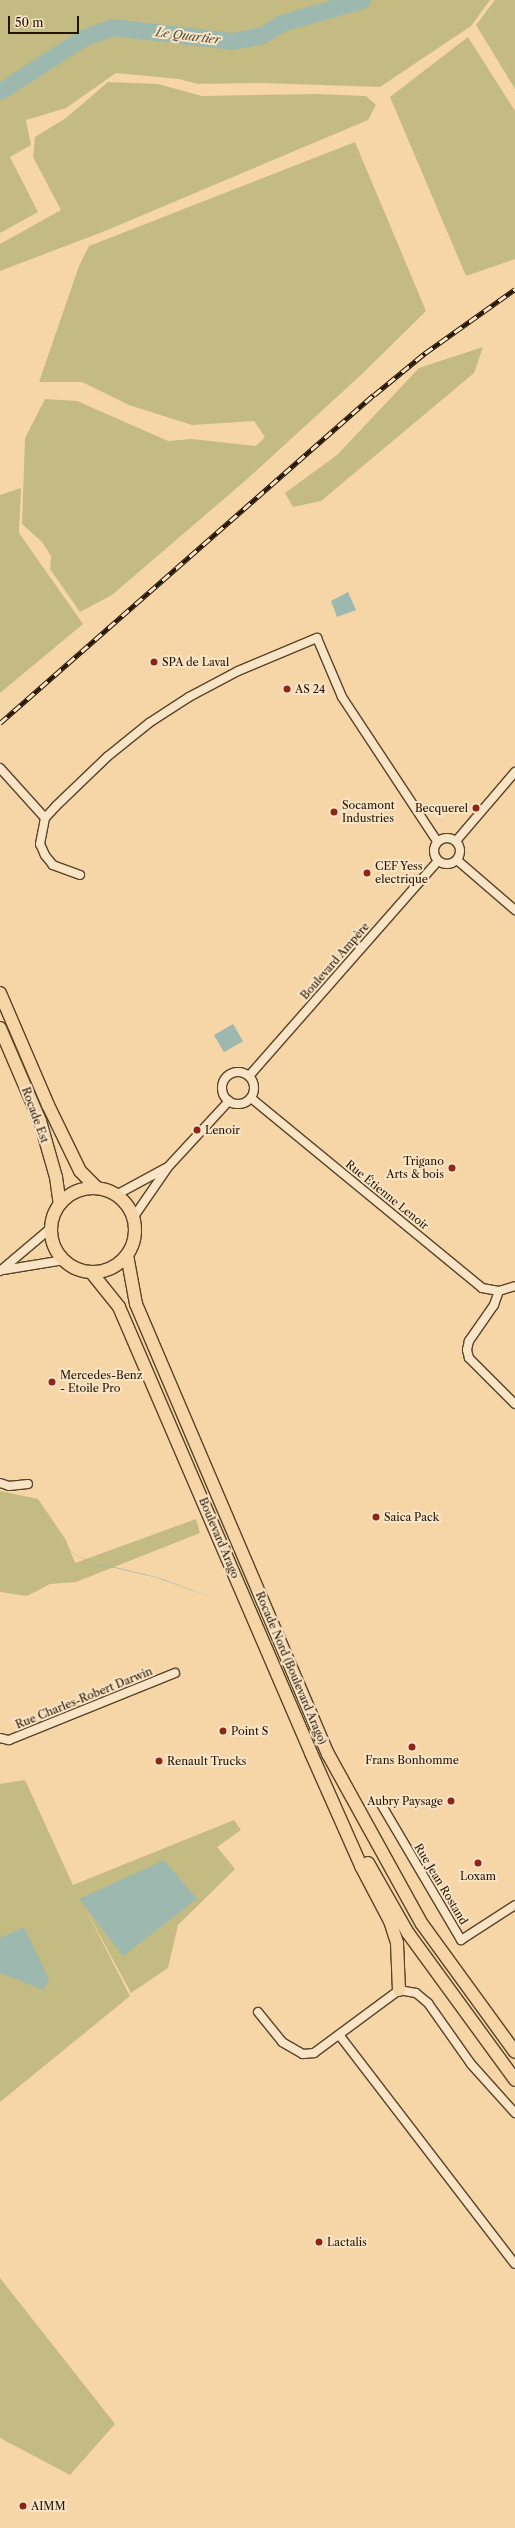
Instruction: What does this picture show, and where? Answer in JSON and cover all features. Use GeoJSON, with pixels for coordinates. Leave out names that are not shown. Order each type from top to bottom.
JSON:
{"type":"FeatureCollection","features":[{"type":"Feature","properties":{"kind":"main road"},"geometry":{"type":"LineString","coordinates":[[0,993],[48,1105],[80,1170],[97,1188]]}},
{"type":"Feature","properties":{"kind":"main road","name":"Rocade Est"},"geometry":{"type":"LineString","coordinates":[[0,1028],[40,1121],[56,1177],[60,1204]]}},
{"type":"Feature","properties":{"kind":"main road"},"geometry":{"type":"LineString","coordinates":[[97,1188],[116,1195],[128,1206],[134,1218],[134,1237],[127,1255],[117,1265],[105,1271],[91,1272],[79,1270],[64,1260],[54,1245],[52,1227],[53,1217],[60,1204],[70,1195],[83,1189],[97,1188]]}},
{"type":"Feature","properties":{"kind":"main road","name":"Rocade Nord (Boulevard Arago)"},"geometry":{"type":"LineString","coordinates":[[127,1255],[136,1304],[328,1754],[422,1924],[515,2052]]}},
{"type":"Feature","properties":{"kind":"main road","name":"Boulevard Arago"},"geometry":{"type":"LineString","coordinates":[[91,1272],[119,1307],[338,1810]]}},
{"type":"Feature","properties":{"kind":"main road"},"geometry":{"type":"LineString","coordinates":[[338,1810],[397,1943],[398,1990]]}},
{"type":"Feature","properties":{"kind":"main road"},"geometry":{"type":"LineString","coordinates":[[338,1810],[408,1933],[515,2080]]}},
{"type":"Feature","properties":{"kind":"street"},"geometry":{"type":"LineString","coordinates":[[80,875],[53,865],[45,856],[40,844],[45,818],[106,757],[149,723],[189,697],[238,671],[317,638],[342,697],[437,841]]}},
{"type":"Feature","properties":{"kind":"street"},"geometry":{"type":"LineString","coordinates":[[0,768],[45,818]]}},
{"type":"Feature","properties":{"kind":"street"},"geometry":{"type":"LineString","coordinates":[[456,841],[515,772]]}},
{"type":"Feature","properties":{"kind":"street"},"geometry":{"type":"LineString","coordinates":[[444,838],[456,841],[460,852],[457,860],[449,864],[438,861],[433,849],[437,841],[444,838]]}},
{"type":"Feature","properties":{"kind":"street"},"geometry":{"type":"LineString","coordinates":[[457,860],[515,910]]}},
{"type":"Feature","properties":{"kind":"street","name":"Boulevard Ampère"},"geometry":{"type":"LineString","coordinates":[[249,1076],[438,861]]}},
{"type":"Feature","properties":{"kind":"street"},"geometry":{"type":"LineString","coordinates":[[234,1073],[249,1076],[255,1089],[251,1098],[238,1104],[228,1101],[222,1088],[225,1079],[234,1073]]}},
{"type":"Feature","properties":{"kind":"street","name":"Rue Étienne Lenoir"},"geometry":{"type":"LineString","coordinates":[[251,1098],[482,1288],[499,1291]]}},
{"type":"Feature","properties":{"kind":"street"},"geometry":{"type":"LineString","coordinates":[[134,1218],[168,1167],[228,1101]]}},
{"type":"Feature","properties":{"kind":"street"},"geometry":{"type":"LineString","coordinates":[[116,1195],[168,1167]]}},
{"type":"Feature","properties":{"kind":"street"},"geometry":{"type":"LineString","coordinates":[[0,1271],[52,1227]]}},
{"type":"Feature","properties":{"kind":"street"},"geometry":{"type":"LineString","coordinates":[[0,1271],[64,1260]]}},
{"type":"Feature","properties":{"kind":"street"},"geometry":{"type":"LineString","coordinates":[[515,1286],[499,1291],[496,1301],[469,1341],[467,1350],[469,1358],[515,1404]]}},
{"type":"Feature","properties":{"kind":"street"},"geometry":{"type":"LineString","coordinates":[[0,1483],[9,1486],[28,1484]]}},
{"type":"Feature","properties":{"kind":"street","name":"Rue Charles-Robert Darwin"},"geometry":{"type":"LineString","coordinates":[[0,1738],[9,1740],[176,1673]]}},
{"type":"Feature","properties":{"kind":"street","name":"Rue Jean Rostand"},"geometry":{"type":"LineString","coordinates":[[381,1804],[461,1940],[515,1905]]}},
{"type":"Feature","properties":{"kind":"street"},"geometry":{"type":"LineString","coordinates":[[258,2012],[282,2042],[303,2054],[314,2053],[340,2036],[398,1990],[416,1993],[428,2003],[471,2064],[515,2113]]}},
{"type":"Feature","properties":{"kind":"street"},"geometry":{"type":"LineString","coordinates":[[340,2036],[515,2264]]}},
{"type":"Feature","properties":{"kind":"shaded area"},"geometry":{"type":"Polygon","coordinates":[[[0,0],[490,0],[471,26],[380,87],[263,83],[198,84],[179,79],[116,73],[66,108],[26,120],[31,145],[10,157],[38,212],[0,233],[0,0]]]}},
{"type":"Feature","properties":{"kind":"shaded area"},"geometry":{"type":"Polygon","coordinates":[[[495,0],[515,0],[515,89],[476,25],[495,0]]]}},
{"type":"Feature","properties":{"kind":"shaded area"},"geometry":{"type":"Polygon","coordinates":[[[468,37],[515,111],[515,259],[466,276],[390,97],[468,37]]]}},
{"type":"Feature","properties":{"kind":"shaded area"},"geometry":{"type":"Polygon","coordinates":[[[108,82],[158,84],[202,96],[317,94],[366,96],[376,105],[368,120],[105,231],[0,271],[0,244],[61,210],[33,157],[35,137],[66,118],[108,82]]]}},
{"type":"Feature","properties":{"kind":"shaded area"},"geometry":{"type":"Polygon","coordinates":[[[355,142],[426,311],[361,375],[246,480],[112,595],[80,612],[50,569],[51,556],[42,542],[22,524],[25,438],[45,399],[77,401],[168,441],[192,439],[256,446],[265,437],[254,421],[192,425],[129,405],[82,382],[39,382],[79,266],[89,246],[355,142]]]}},
{"type":"Feature","properties":{"kind":"shaded area"},"geometry":{"type":"Polygon","coordinates":[[[483,347],[474,373],[321,501],[293,507],[285,493],[337,455],[419,368],[483,347]]]}},
{"type":"Feature","properties":{"kind":"shaded area"},"geometry":{"type":"Polygon","coordinates":[[[21,488],[19,533],[83,624],[0,693],[0,495],[21,488]]]}},
{"type":"Feature","properties":{"kind":"shaded area"},"geometry":{"type":"Polygon","coordinates":[[[348,592],[356,610],[337,617],[331,601],[348,592]]]}},
{"type":"Feature","properties":{"kind":"shaded area"},"geometry":{"type":"Polygon","coordinates":[[[233,1024],[243,1041],[224,1052],[214,1035],[233,1024]]]}},
{"type":"Feature","properties":{"kind":"shaded area"},"geometry":{"type":"Polygon","coordinates":[[[0,1491],[38,1499],[66,1540],[75,1563],[196,1519],[200,1533],[76,1582],[50,1584],[27,1596],[0,1592],[0,1491]]]}},
{"type":"Feature","properties":{"kind":"shaded area"},"geometry":{"type":"Polygon","coordinates":[[[26,1526],[97,1566],[102,1564],[160,1578],[224,1602],[158,1578],[102,1565],[98,1567],[26,1526]]]}},
{"type":"Feature","properties":{"kind":"shaded area"},"geometry":{"type":"Polygon","coordinates":[[[25,1780],[73,1885],[234,1820],[241,1830],[217,1847],[235,1869],[178,1925],[168,1968],[131,1993],[85,1908],[130,1996],[0,2102],[0,1784],[25,1780]]]}},
{"type":"Feature","properties":{"kind":"shaded area"},"geometry":{"type":"Polygon","coordinates":[[[164,1860],[197,1899],[123,1956],[79,1899],[164,1860]]]}},
{"type":"Feature","properties":{"kind":"shaded area"},"geometry":{"type":"Polygon","coordinates":[[[24,1927],[49,1979],[43,1990],[0,1973],[0,1938],[24,1927]]]}},
{"type":"Feature","properties":{"kind":"shaded area"},"geometry":{"type":"Polygon","coordinates":[[[0,2278],[115,2424],[70,2475],[0,2438],[0,2278]]]}},
{"type":"Feature","properties":{"kind":"waterway","name":"Le Quartier"},"geometry":{"type":"LineString","coordinates":[[0,91],[83,38],[113,27],[232,41],[262,35],[281,23],[362,0]]}},
{"type":"Feature","properties":{"kind":"railway"},"geometry":{"type":"LineString","coordinates":[[0,723],[374,395],[425,353],[515,289]]}},
{"type":"Feature","properties":{"kind":"place","name":"SPA de Laval"},"geometry":{"type":"Point","coordinates":[154,662]}},
{"type":"Feature","properties":{"kind":"place","name":"AS 24"},"geometry":{"type":"Point","coordinates":[287,689]}},
{"type":"Feature","properties":{"kind":"place","name":"Becquerel"},"geometry":{"type":"Point","coordinates":[476,808]}},
{"type":"Feature","properties":{"kind":"place","name":"Socamont Industries"},"geometry":{"type":"Point","coordinates":[334,812]}},
{"type":"Feature","properties":{"kind":"place","name":"CEF Yess electrique"},"geometry":{"type":"Point","coordinates":[367,873]}},
{"type":"Feature","properties":{"kind":"place","name":"Lenoir"},"geometry":{"type":"Point","coordinates":[197,1130]}},
{"type":"Feature","properties":{"kind":"place","name":"Trigano Arts & bois"},"geometry":{"type":"Point","coordinates":[452,1168]}},
{"type":"Feature","properties":{"kind":"place","name":"Mercedes-Benz - Etoile Pro"},"geometry":{"type":"Point","coordinates":[52,1382]}},
{"type":"Feature","properties":{"kind":"place","name":"Saica Pack"},"geometry":{"type":"Point","coordinates":[376,1517]}},
{"type":"Feature","properties":{"kind":"place","name":"Point S"},"geometry":{"type":"Point","coordinates":[223,1731]}},
{"type":"Feature","properties":{"kind":"place","name":"Frans Bonhomme"},"geometry":{"type":"Point","coordinates":[412,1747]}},
{"type":"Feature","properties":{"kind":"place","name":"Renault Trucks"},"geometry":{"type":"Point","coordinates":[159,1761]}},
{"type":"Feature","properties":{"kind":"place","name":"Aubry Paysage"},"geometry":{"type":"Point","coordinates":[451,1801]}},
{"type":"Feature","properties":{"kind":"place","name":"Loxam"},"geometry":{"type":"Point","coordinates":[478,1863]}},
{"type":"Feature","properties":{"kind":"place","name":"Lactalis"},"geometry":{"type":"Point","coordinates":[319,2242]}},
{"type":"Feature","properties":{"kind":"place","name":"AIMM"},"geometry":{"type":"Point","coordinates":[23,2506]}}]}
